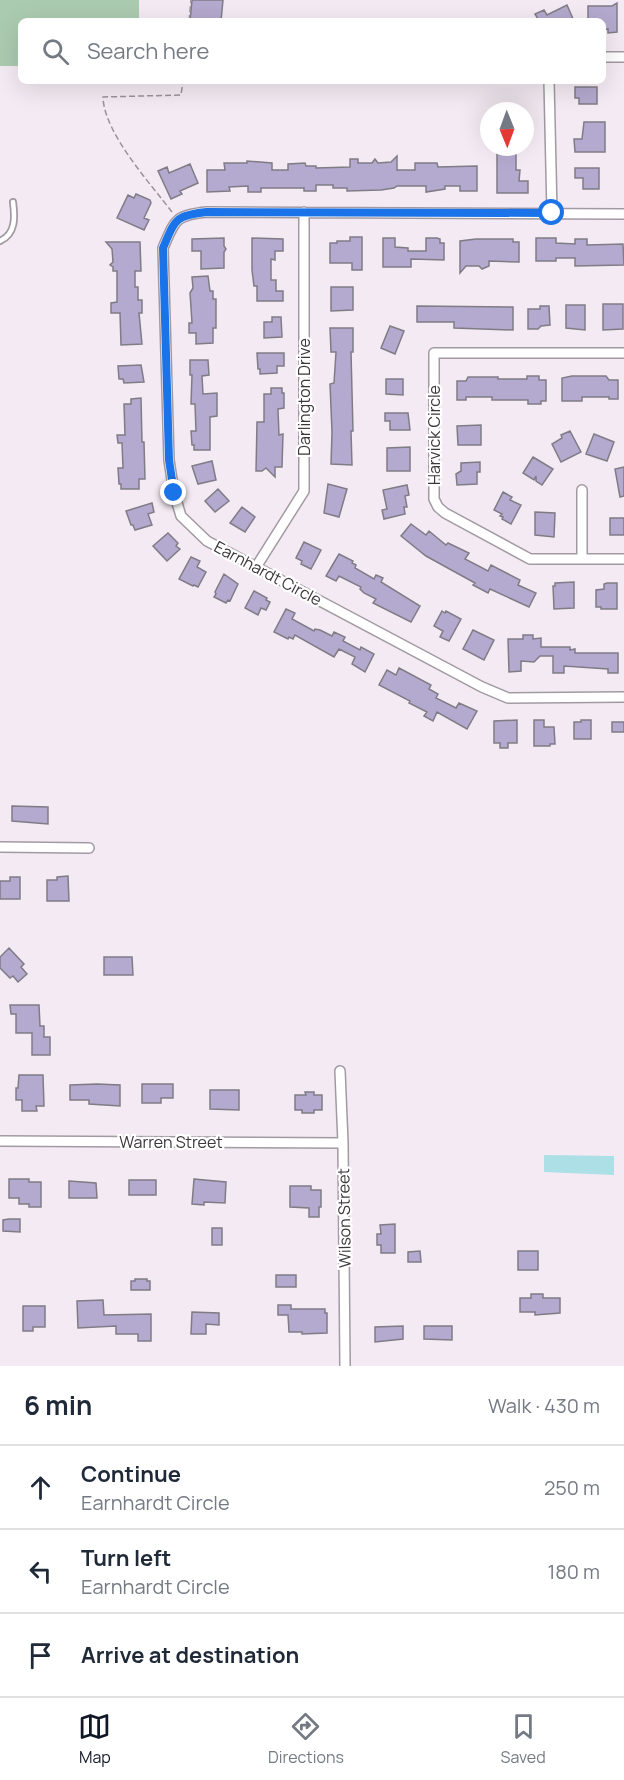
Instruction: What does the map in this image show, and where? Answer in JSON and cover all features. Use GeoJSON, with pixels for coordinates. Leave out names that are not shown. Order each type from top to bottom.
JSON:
{"type":"FeatureCollection","features":[{"type":"Feature","properties":{"kind":"street"},"geometry":{"type":"LineString","coordinates":[[606,57],[624,57]]}},
{"type":"Feature","properties":{"kind":"street"},"geometry":{"type":"LineString","coordinates":[[549,84],[552,213]]}},
{"type":"Feature","properties":{"kind":"street"},"geometry":{"type":"LineString","coordinates":[[178,220],[187,214],[207,212],[624,214]]}},
{"type":"Feature","properties":{"kind":"street","name":"Darlington Drive"},"geometry":{"type":"LineString","coordinates":[[256,567],[304,491],[304,212]]}},
{"type":"Feature","properties":{"kind":"street","name":"Earnhardt Circle"},"geometry":{"type":"LineString","coordinates":[[178,220],[173,224],[163,248],[169,460],[174,493],[181,516],[207,542],[508,698],[624,697]]}},
{"type":"Feature","properties":{"kind":"street","name":"Harvick Circle"},"geometry":{"type":"LineString","coordinates":[[624,353],[434,353],[434,499],[438,507],[530,559],[624,559]]}},
{"type":"Feature","properties":{"kind":"street"},"geometry":{"type":"LineString","coordinates":[[582,490],[582,559]]}},
{"type":"Feature","properties":{"kind":"street"},"geometry":{"type":"LineString","coordinates":[[0,847],[89,848]]}},
{"type":"Feature","properties":{"kind":"street","name":"Wilson Street"},"geometry":{"type":"LineString","coordinates":[[340,1071],[345,1366]]}},
{"type":"Feature","properties":{"kind":"street","name":"Warren Street"},"geometry":{"type":"LineString","coordinates":[[0,1140],[343,1143]]}},
{"type":"Feature","properties":{"kind":"lane"},"geometry":{"type":"LineString","coordinates":[[0,241],[10,234],[14,225],[13,202]]}},
{"type":"Feature","properties":{"kind":"path"},"geometry":{"type":"LineString","coordinates":[[189,18],[191,0]]}},
{"type":"Feature","properties":{"kind":"path"},"geometry":{"type":"LineString","coordinates":[[178,220],[119,141],[103,109],[103,97],[181,94],[183,84]]}},
{"type":"Feature","properties":{"kind":"green space"},"geometry":{"type":"Polygon","coordinates":[[[0,0],[139,0],[139,18],[18,18],[18,66],[0,66],[0,0]]]}},
{"type":"Feature","properties":{"kind":"water"},"geometry":{"type":"Polygon","coordinates":[[[544,1155],[614,1156],[614,1175],[544,1172],[544,1155]]]}},
{"type":"Feature","properties":{"kind":"building"},"geometry":{"type":"Polygon","coordinates":[[[192,0],[223,0],[221,18],[190,18],[192,0]]]}},
{"type":"Feature","properties":{"kind":"building"},"geometry":{"type":"Polygon","coordinates":[[[617,3],[617,32],[608,33],[606,18],[588,18],[588,6],[612,6],[617,3]]]}},
{"type":"Feature","properties":{"kind":"building"},"geometry":{"type":"Polygon","coordinates":[[[567,5],[573,18],[537,18],[535,14],[544,10],[547,15],[567,5]]]}},
{"type":"Feature","properties":{"kind":"building"},"geometry":{"type":"Polygon","coordinates":[[[575,87],[597,87],[597,104],[579,104],[579,98],[575,98],[575,87]]]}},
{"type":"Feature","properties":{"kind":"building"},"geometry":{"type":"Polygon","coordinates":[[[584,122],[605,122],[605,152],[575,152],[574,139],[582,139],[584,122]]]}},
{"type":"Feature","properties":{"kind":"building"},"geometry":{"type":"Polygon","coordinates":[[[397,156],[397,170],[415,170],[415,163],[437,163],[438,167],[477,166],[477,191],[460,191],[460,186],[445,186],[445,189],[426,192],[426,186],[397,186],[381,190],[347,191],[347,188],[333,188],[333,185],[316,185],[316,191],[304,191],[304,188],[261,188],[261,192],[248,192],[248,186],[229,187],[230,191],[207,192],[207,170],[225,170],[224,163],[247,163],[247,161],[272,163],[272,170],[288,170],[288,164],[305,163],[306,166],[316,166],[316,168],[350,167],[350,159],[358,159],[358,163],[372,163],[375,159],[378,163],[391,162],[397,156]]]}},
{"type":"Feature","properties":{"kind":"building"},"geometry":{"type":"Polygon","coordinates":[[[497,156],[516,156],[516,170],[520,170],[519,181],[528,181],[528,193],[497,193],[497,156]]]}},
{"type":"Feature","properties":{"kind":"building"},"geometry":{"type":"Polygon","coordinates":[[[190,164],[198,183],[180,191],[182,194],[171,199],[158,171],[167,167],[169,173],[190,164]]]}},
{"type":"Feature","properties":{"kind":"building"},"geometry":{"type":"Polygon","coordinates":[[[575,168],[599,168],[599,189],[583,189],[583,178],[575,178],[575,168]]]}},
{"type":"Feature","properties":{"kind":"building"},"geometry":{"type":"Polygon","coordinates":[[[136,194],[150,200],[151,203],[144,218],[149,220],[144,230],[117,218],[128,195],[134,198],[136,194]]]}},
{"type":"Feature","properties":{"kind":"building"},"geometry":{"type":"Polygon","coordinates":[[[350,237],[362,237],[362,270],[352,270],[352,263],[330,263],[330,243],[350,241],[350,237]]]}},
{"type":"Feature","properties":{"kind":"building"},"geometry":{"type":"Polygon","coordinates":[[[224,238],[226,249],[224,268],[201,269],[201,251],[192,251],[192,239],[224,238]]]}},
{"type":"Feature","properties":{"kind":"building"},"geometry":{"type":"Polygon","coordinates":[[[252,238],[283,239],[283,251],[275,251],[275,260],[271,259],[271,280],[276,280],[276,291],[283,291],[283,301],[257,301],[257,286],[254,286],[252,270],[252,238]]]}},
{"type":"Feature","properties":{"kind":"building"},"geometry":{"type":"Polygon","coordinates":[[[383,238],[395,238],[395,247],[408,248],[408,251],[426,251],[426,238],[440,239],[440,243],[444,243],[444,260],[411,259],[411,267],[383,267],[383,238]]]}},
{"type":"Feature","properties":{"kind":"building"},"geometry":{"type":"Polygon","coordinates":[[[536,238],[556,238],[556,243],[575,244],[575,239],[587,239],[587,245],[623,244],[624,265],[575,266],[575,258],[536,261],[536,238]]]}},
{"type":"Feature","properties":{"kind":"building"},"geometry":{"type":"Polygon","coordinates":[[[513,239],[513,242],[519,242],[519,262],[489,261],[489,266],[482,269],[479,266],[466,266],[460,273],[460,241],[513,239]]]}},
{"type":"Feature","properties":{"kind":"building"},"geometry":{"type":"Polygon","coordinates":[[[106,242],[140,242],[141,271],[135,271],[135,287],[138,287],[138,300],[142,300],[142,313],[139,313],[142,344],[121,345],[120,313],[111,313],[111,303],[117,302],[117,271],[113,271],[110,265],[113,262],[112,249],[106,242]]]}},
{"type":"Feature","properties":{"kind":"building"},"geometry":{"type":"Polygon","coordinates":[[[208,276],[210,291],[213,291],[213,299],[216,299],[216,328],[213,328],[213,343],[196,344],[196,333],[189,333],[189,323],[192,323],[190,293],[193,288],[192,277],[208,276]]]}},
{"type":"Feature","properties":{"kind":"building"},"geometry":{"type":"Polygon","coordinates":[[[331,287],[353,287],[353,310],[331,311],[331,287]]]}},
{"type":"Feature","properties":{"kind":"building"},"geometry":{"type":"Polygon","coordinates":[[[603,304],[623,304],[623,329],[603,330],[603,304]]]}},
{"type":"Feature","properties":{"kind":"building"},"geometry":{"type":"Polygon","coordinates":[[[566,305],[585,305],[585,330],[566,328],[566,305]]]}},
{"type":"Feature","properties":{"kind":"building"},"geometry":{"type":"Polygon","coordinates":[[[417,306],[513,307],[513,330],[454,328],[454,322],[417,322],[417,306]]]}},
{"type":"Feature","properties":{"kind":"building"},"geometry":{"type":"Polygon","coordinates":[[[540,306],[549,306],[550,325],[528,329],[528,309],[540,309],[540,306]]]}},
{"type":"Feature","properties":{"kind":"building"},"geometry":{"type":"Polygon","coordinates":[[[272,317],[281,317],[282,337],[264,338],[264,322],[272,322],[272,317]]]}},
{"type":"Feature","properties":{"kind":"building"},"geometry":{"type":"Polygon","coordinates":[[[390,326],[404,331],[395,354],[381,348],[390,326]]]}},
{"type":"Feature","properties":{"kind":"building"},"geometry":{"type":"Polygon","coordinates":[[[330,328],[353,328],[353,352],[351,352],[352,465],[331,464],[330,384],[334,383],[336,352],[331,352],[330,328]]]}},
{"type":"Feature","properties":{"kind":"building"},"geometry":{"type":"Polygon","coordinates":[[[257,353],[284,353],[284,366],[277,366],[277,373],[260,374],[257,353]]]}},
{"type":"Feature","properties":{"kind":"building"},"geometry":{"type":"Polygon","coordinates":[[[190,360],[208,360],[209,375],[202,376],[203,394],[217,393],[217,416],[210,417],[210,450],[194,450],[194,445],[192,445],[191,431],[196,431],[195,404],[191,404],[190,360]]]}},
{"type":"Feature","properties":{"kind":"building"},"geometry":{"type":"Polygon","coordinates":[[[141,365],[144,382],[124,383],[123,379],[119,379],[118,366],[141,365]]]}},
{"type":"Feature","properties":{"kind":"building"},"geometry":{"type":"Polygon","coordinates":[[[527,376],[539,376],[539,380],[546,380],[546,401],[541,401],[541,404],[528,404],[528,400],[492,400],[492,397],[466,397],[466,400],[457,400],[457,381],[466,381],[468,377],[527,379],[527,376]]]}},
{"type":"Feature","properties":{"kind":"building"},"geometry":{"type":"Polygon","coordinates":[[[606,376],[609,380],[618,380],[618,399],[582,397],[582,401],[562,401],[562,378],[606,376]]]}},
{"type":"Feature","properties":{"kind":"building"},"geometry":{"type":"Polygon","coordinates":[[[386,379],[403,379],[403,395],[386,394],[386,379]]]}},
{"type":"Feature","properties":{"kind":"building"},"geometry":{"type":"Polygon","coordinates":[[[271,388],[282,388],[282,393],[284,393],[284,408],[278,409],[279,435],[283,434],[282,467],[275,467],[275,477],[266,468],[256,471],[257,422],[264,422],[264,394],[271,394],[271,388]]]}},
{"type":"Feature","properties":{"kind":"building"},"geometry":{"type":"Polygon","coordinates":[[[141,398],[145,479],[139,479],[139,489],[121,489],[118,468],[123,468],[122,443],[118,443],[117,435],[125,435],[124,404],[131,404],[131,399],[141,398]]]}},
{"type":"Feature","properties":{"kind":"building"},"geometry":{"type":"Polygon","coordinates":[[[385,413],[408,413],[410,430],[390,430],[390,421],[385,421],[385,413]]]}},
{"type":"Feature","properties":{"kind":"building"},"geometry":{"type":"Polygon","coordinates":[[[481,425],[481,445],[458,445],[457,426],[481,425]]]}},
{"type":"Feature","properties":{"kind":"building"},"geometry":{"type":"Polygon","coordinates":[[[570,431],[581,452],[561,462],[552,444],[562,438],[561,435],[570,431]]]}},
{"type":"Feature","properties":{"kind":"building"},"geometry":{"type":"Polygon","coordinates":[[[594,434],[614,442],[607,461],[586,454],[594,434]]]}},
{"type":"Feature","properties":{"kind":"building"},"geometry":{"type":"Polygon","coordinates":[[[410,447],[410,471],[387,471],[387,448],[410,447]]]}},
{"type":"Feature","properties":{"kind":"building"},"geometry":{"type":"Polygon","coordinates":[[[533,457],[553,469],[542,485],[536,481],[536,476],[534,480],[523,473],[533,457]]]}},
{"type":"Feature","properties":{"kind":"building"},"geometry":{"type":"Polygon","coordinates":[[[212,461],[216,480],[198,484],[192,466],[212,461]]]}},
{"type":"Feature","properties":{"kind":"building"},"geometry":{"type":"Polygon","coordinates":[[[480,462],[477,484],[457,485],[456,474],[461,471],[461,463],[480,462]]]}},
{"type":"Feature","properties":{"kind":"building"},"geometry":{"type":"Polygon","coordinates":[[[624,467],[624,496],[620,497],[615,469],[624,467]]]}},
{"type":"Feature","properties":{"kind":"building"},"geometry":{"type":"Polygon","coordinates":[[[328,484],[347,489],[339,517],[324,513],[328,484]]]}},
{"type":"Feature","properties":{"kind":"building"},"geometry":{"type":"Polygon","coordinates":[[[407,485],[409,495],[405,496],[407,507],[404,507],[405,514],[384,519],[382,510],[387,509],[383,490],[407,485]]]}},
{"type":"Feature","properties":{"kind":"building"},"geometry":{"type":"Polygon","coordinates":[[[218,489],[229,501],[215,512],[205,501],[218,489]]]}},
{"type":"Feature","properties":{"kind":"building"},"geometry":{"type":"Polygon","coordinates":[[[503,492],[512,497],[510,500],[521,505],[511,524],[502,519],[503,517],[500,516],[502,514],[494,510],[503,492]]]}},
{"type":"Feature","properties":{"kind":"building"},"geometry":{"type":"Polygon","coordinates":[[[152,503],[154,512],[148,514],[152,525],[135,530],[126,511],[152,503]]]}},
{"type":"Feature","properties":{"kind":"building"},"geometry":{"type":"Polygon","coordinates":[[[242,507],[255,517],[245,532],[230,523],[242,507]]]}},
{"type":"Feature","properties":{"kind":"building"},"geometry":{"type":"Polygon","coordinates":[[[535,512],[555,513],[554,537],[535,535],[535,512]]]}},
{"type":"Feature","properties":{"kind":"building"},"geometry":{"type":"Polygon","coordinates":[[[610,518],[624,518],[624,535],[610,535],[610,518]]]}},
{"type":"Feature","properties":{"kind":"building"},"geometry":{"type":"Polygon","coordinates":[[[411,524],[426,535],[429,531],[446,545],[448,543],[469,553],[465,559],[488,571],[491,565],[520,580],[518,585],[536,593],[529,607],[490,589],[488,593],[473,585],[475,583],[426,556],[401,536],[411,524]]]}},
{"type":"Feature","properties":{"kind":"building"},"geometry":{"type":"Polygon","coordinates":[[[168,533],[178,543],[176,546],[180,549],[167,561],[153,546],[168,533]]]}},
{"type":"Feature","properties":{"kind":"building"},"geometry":{"type":"Polygon","coordinates":[[[304,542],[321,550],[311,569],[301,564],[302,561],[296,558],[304,542]]]}},
{"type":"Feature","properties":{"kind":"building"},"geometry":{"type":"Polygon","coordinates":[[[339,554],[353,561],[355,568],[374,579],[376,575],[383,578],[381,582],[420,606],[411,622],[373,603],[376,599],[364,593],[361,587],[339,576],[336,581],[326,576],[339,554]]]}},
{"type":"Feature","properties":{"kind":"building"},"geometry":{"type":"Polygon","coordinates":[[[191,557],[200,561],[197,567],[206,572],[198,587],[179,579],[191,557]]]}},
{"type":"Feature","properties":{"kind":"building"},"geometry":{"type":"Polygon","coordinates":[[[224,574],[238,584],[230,601],[226,603],[214,597],[224,574]]]}},
{"type":"Feature","properties":{"kind":"building"},"geometry":{"type":"Polygon","coordinates":[[[574,582],[574,608],[554,609],[553,586],[555,583],[574,582]]]}},
{"type":"Feature","properties":{"kind":"building"},"geometry":{"type":"Polygon","coordinates":[[[617,583],[617,609],[596,607],[596,590],[604,589],[604,584],[617,583]]]}},
{"type":"Feature","properties":{"kind":"building"},"geometry":{"type":"Polygon","coordinates":[[[254,591],[270,602],[266,610],[261,608],[258,615],[245,608],[254,591]]]}},
{"type":"Feature","properties":{"kind":"building"},"geometry":{"type":"Polygon","coordinates":[[[286,609],[295,613],[292,619],[314,631],[315,629],[320,630],[332,636],[334,632],[345,637],[343,641],[374,654],[365,672],[352,664],[355,657],[339,649],[334,657],[295,635],[293,639],[289,637],[288,639],[274,632],[286,609]]]}},
{"type":"Feature","properties":{"kind":"building"},"geometry":{"type":"Polygon","coordinates":[[[442,611],[461,619],[449,641],[440,637],[443,631],[434,626],[442,611]]]}},
{"type":"Feature","properties":{"kind":"building"},"geometry":{"type":"Polygon","coordinates":[[[473,630],[494,640],[484,660],[463,649],[473,630]]]}},
{"type":"Feature","properties":{"kind":"building"},"geometry":{"type":"Polygon","coordinates":[[[523,635],[533,635],[533,639],[541,638],[541,647],[570,647],[570,650],[575,649],[575,653],[618,653],[618,673],[608,673],[608,669],[564,666],[564,673],[553,673],[553,656],[540,656],[534,662],[521,661],[521,671],[509,672],[508,639],[523,639],[523,635]]]}},
{"type":"Feature","properties":{"kind":"building"},"geometry":{"type":"Polygon","coordinates":[[[399,668],[431,685],[429,689],[438,694],[436,698],[456,708],[459,703],[477,711],[467,729],[437,712],[433,721],[424,716],[427,712],[379,685],[387,670],[396,675],[399,668]]]}},
{"type":"Feature","properties":{"kind":"building"},"geometry":{"type":"Polygon","coordinates":[[[517,720],[517,743],[508,743],[508,748],[500,748],[500,743],[494,743],[494,721],[517,720]]]}},
{"type":"Feature","properties":{"kind":"building"},"geometry":{"type":"Polygon","coordinates":[[[534,720],[544,720],[544,727],[554,727],[555,744],[534,746],[534,720]]]}},
{"type":"Feature","properties":{"kind":"building"},"geometry":{"type":"Polygon","coordinates":[[[581,720],[591,720],[591,739],[574,739],[574,722],[581,722],[581,720]]]}},
{"type":"Feature","properties":{"kind":"building"},"geometry":{"type":"Polygon","coordinates":[[[612,722],[624,722],[624,732],[612,732],[612,722]]]}},
{"type":"Feature","properties":{"kind":"building"},"geometry":{"type":"Polygon","coordinates":[[[12,806],[48,807],[48,824],[12,821],[12,806]]]}},
{"type":"Feature","properties":{"kind":"building"},"geometry":{"type":"Polygon","coordinates":[[[68,876],[69,901],[47,901],[47,880],[57,880],[57,877],[68,876]]]}},
{"type":"Feature","properties":{"kind":"building"},"geometry":{"type":"Polygon","coordinates":[[[10,877],[20,877],[20,899],[0,899],[0,881],[10,881],[10,877]]]}},
{"type":"Feature","properties":{"kind":"building"},"geometry":{"type":"Polygon","coordinates":[[[9,948],[24,964],[21,967],[27,974],[18,982],[0,968],[0,957],[9,948]]]}},
{"type":"Feature","properties":{"kind":"building"},"geometry":{"type":"Polygon","coordinates":[[[104,957],[132,957],[133,975],[104,975],[104,957]]]}},
{"type":"Feature","properties":{"kind":"building"},"geometry":{"type":"Polygon","coordinates":[[[10,1005],[39,1005],[40,1026],[44,1026],[44,1037],[50,1037],[50,1055],[32,1055],[32,1033],[16,1033],[16,1014],[11,1014],[10,1005]]]}},
{"type":"Feature","properties":{"kind":"building"},"geometry":{"type":"Polygon","coordinates":[[[19,1075],[43,1075],[44,1106],[36,1106],[37,1111],[22,1111],[22,1100],[16,1100],[19,1075]]]}},
{"type":"Feature","properties":{"kind":"building"},"geometry":{"type":"Polygon","coordinates":[[[142,1084],[173,1084],[173,1098],[161,1098],[161,1103],[142,1103],[142,1084]]]}},
{"type":"Feature","properties":{"kind":"building"},"geometry":{"type":"Polygon","coordinates":[[[70,1085],[120,1085],[120,1106],[89,1104],[89,1100],[70,1100],[70,1085]]]}},
{"type":"Feature","properties":{"kind":"building"},"geometry":{"type":"Polygon","coordinates":[[[210,1090],[239,1090],[239,1110],[210,1109],[210,1090]]]}},
{"type":"Feature","properties":{"kind":"building"},"geometry":{"type":"Polygon","coordinates":[[[305,1092],[322,1095],[322,1110],[302,1113],[302,1110],[295,1110],[295,1095],[306,1095],[305,1092]]]}},
{"type":"Feature","properties":{"kind":"building"},"geometry":{"type":"Polygon","coordinates":[[[9,1179],[29,1179],[29,1182],[41,1182],[41,1207],[29,1207],[29,1204],[19,1204],[19,1198],[9,1198],[9,1179]]]}},
{"type":"Feature","properties":{"kind":"building"},"geometry":{"type":"Polygon","coordinates":[[[194,1179],[226,1182],[225,1203],[192,1204],[194,1179]]]}},
{"type":"Feature","properties":{"kind":"building"},"geometry":{"type":"Polygon","coordinates":[[[129,1180],[156,1180],[156,1195],[129,1195],[129,1180]]]}},
{"type":"Feature","properties":{"kind":"building"},"geometry":{"type":"Polygon","coordinates":[[[69,1181],[96,1183],[97,1198],[69,1198],[69,1181]]]}},
{"type":"Feature","properties":{"kind":"building"},"geometry":{"type":"Polygon","coordinates":[[[290,1186],[311,1186],[311,1190],[321,1190],[319,1217],[309,1217],[309,1208],[290,1207],[290,1186]]]}},
{"type":"Feature","properties":{"kind":"building"},"geometry":{"type":"Polygon","coordinates":[[[20,1219],[20,1232],[3,1231],[3,1220],[20,1219]]]}},
{"type":"Feature","properties":{"kind":"building"},"geometry":{"type":"Polygon","coordinates":[[[395,1224],[395,1253],[381,1253],[381,1245],[377,1245],[377,1234],[381,1234],[380,1225],[395,1224]]]}},
{"type":"Feature","properties":{"kind":"building"},"geometry":{"type":"Polygon","coordinates":[[[212,1228],[222,1228],[222,1245],[212,1245],[212,1228]]]}},
{"type":"Feature","properties":{"kind":"building"},"geometry":{"type":"Polygon","coordinates":[[[420,1251],[421,1262],[408,1262],[408,1252],[420,1251]]]}},
{"type":"Feature","properties":{"kind":"building"},"geometry":{"type":"Polygon","coordinates":[[[518,1251],[538,1251],[538,1270],[518,1270],[518,1251]]]}},
{"type":"Feature","properties":{"kind":"building"},"geometry":{"type":"Polygon","coordinates":[[[276,1275],[296,1275],[296,1287],[276,1287],[276,1275]]]}},
{"type":"Feature","properties":{"kind":"building"},"geometry":{"type":"Polygon","coordinates":[[[135,1279],[150,1281],[150,1290],[131,1290],[131,1281],[135,1279]]]}},
{"type":"Feature","properties":{"kind":"building"},"geometry":{"type":"Polygon","coordinates":[[[531,1294],[543,1294],[543,1298],[560,1298],[560,1313],[535,1315],[535,1312],[520,1312],[520,1298],[531,1298],[531,1294]]]}},
{"type":"Feature","properties":{"kind":"building"},"geometry":{"type":"Polygon","coordinates":[[[103,1300],[104,1315],[151,1314],[151,1341],[138,1341],[138,1334],[116,1334],[116,1326],[78,1328],[77,1301],[103,1300]]]}},
{"type":"Feature","properties":{"kind":"building"},"geometry":{"type":"Polygon","coordinates":[[[278,1305],[291,1305],[291,1309],[325,1309],[327,1333],[289,1332],[288,1315],[278,1315],[278,1305]]]}},
{"type":"Feature","properties":{"kind":"building"},"geometry":{"type":"Polygon","coordinates":[[[23,1306],[45,1306],[45,1327],[33,1327],[33,1331],[23,1331],[23,1306]]]}},
{"type":"Feature","properties":{"kind":"building"},"geometry":{"type":"Polygon","coordinates":[[[192,1312],[219,1313],[219,1325],[206,1324],[206,1334],[191,1334],[192,1312]]]}},
{"type":"Feature","properties":{"kind":"building"},"geometry":{"type":"Polygon","coordinates":[[[403,1326],[403,1339],[375,1342],[375,1327],[403,1326]]]}},
{"type":"Feature","properties":{"kind":"building"},"geometry":{"type":"Polygon","coordinates":[[[424,1326],[452,1326],[452,1340],[424,1339],[424,1326]]]}},
{"type":"Feature","properties":{"kind":"route"},"geometry":{"type":"LineString","coordinates":[[174,493],[169,460],[163,248],[173,224],[187,214],[207,212],[552,213]]}}]}
